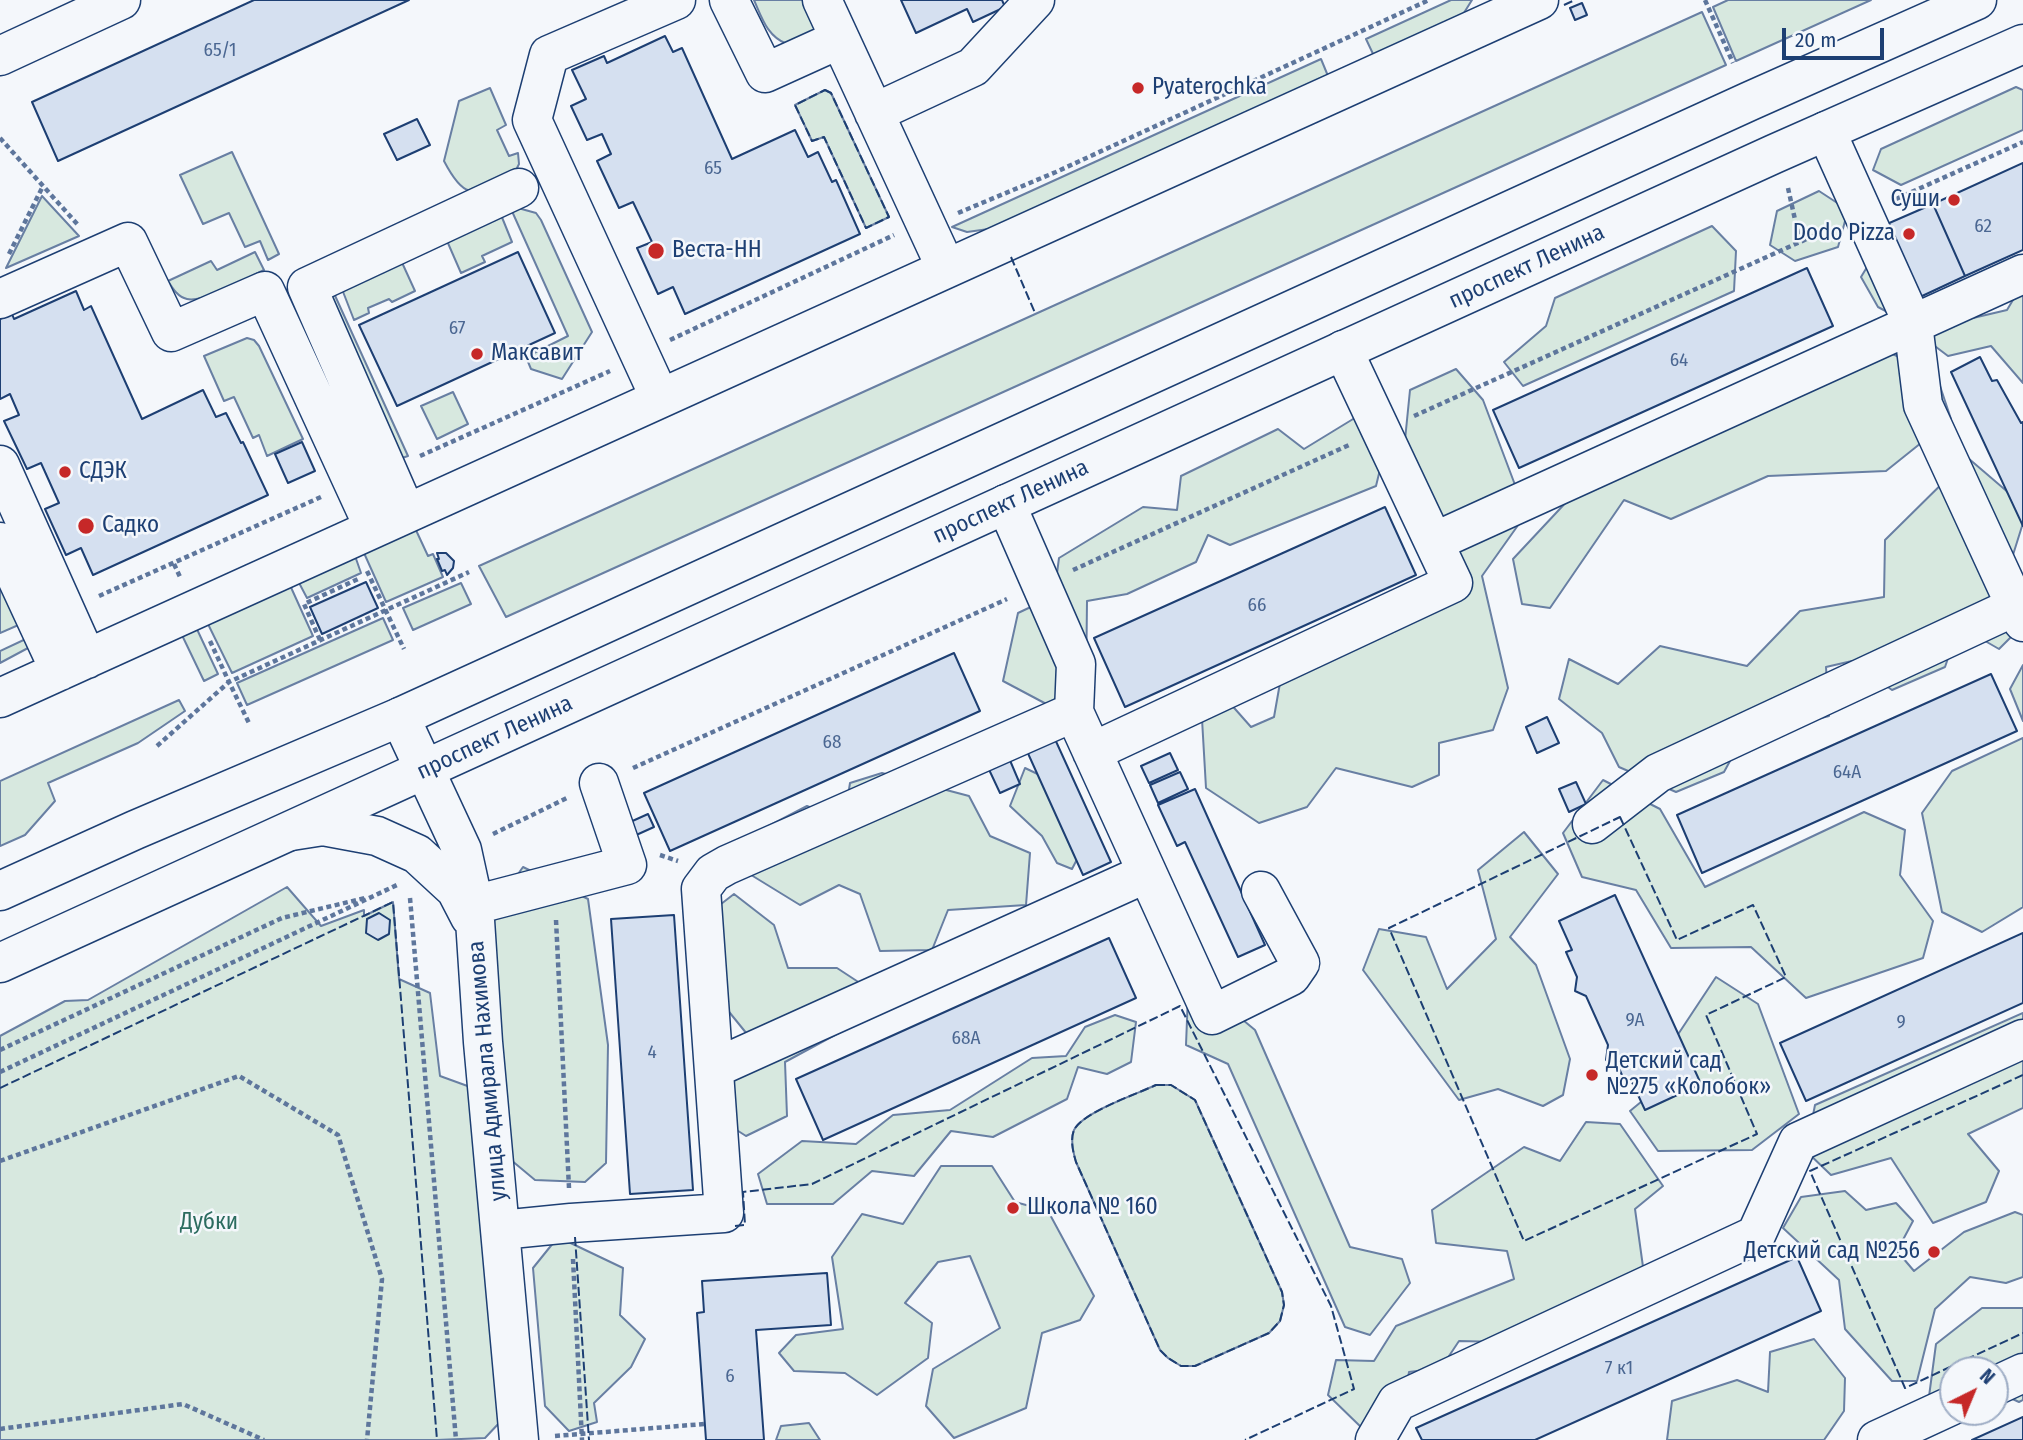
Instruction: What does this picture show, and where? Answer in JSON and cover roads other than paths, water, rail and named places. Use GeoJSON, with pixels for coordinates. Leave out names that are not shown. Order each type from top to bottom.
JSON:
{"type":"FeatureCollection","features":[{"type":"Feature","properties":{"kind":"main road"},"geometry":{"type":"LineString","coordinates":[[0,56],[121,0]]}},
{"type":"Feature","properties":{"kind":"main road"},"geometry":{"type":"LineString","coordinates":[[660,398],[532,120],[549,55],[676,0]]}},
{"type":"Feature","properties":{"kind":"main road"},"geometry":{"type":"LineString","coordinates":[[729,0],[765,73],[840,39]]}},
{"type":"Feature","properties":{"kind":"main road"},"geometry":{"type":"LineString","coordinates":[[822,0],[946,268]]}},
{"type":"Feature","properties":{"kind":"main road"},"geometry":{"type":"LineString","coordinates":[[874,113],[973,67],[1035,0]]}},
{"type":"Feature","properties":{"kind":"main road"},"geometry":{"type":"LineString","coordinates":[[0,698],[1539,0]]}},
{"type":"Feature","properties":{"kind":"main road"},"geometry":{"type":"LineString","coordinates":[[0,891],[400,717],[1737,106],[1977,0]]}},
{"type":"Feature","properties":{"kind":"main road","name":"проспект Ленина"},"geometry":{"type":"LineString","coordinates":[[0,963],[1343,350],[2023,44]]}},
{"type":"Feature","properties":{"kind":"main road"},"geometry":{"type":"LineString","coordinates":[[1592,824],[1658,773],[2019,614],[1923,405],[1913,324],[1826,131]]}},
{"type":"Feature","properties":{"kind":"main road"},"geometry":{"type":"LineString","coordinates":[[390,521],[371,477],[307,287],[519,188]]}},
{"type":"Feature","properties":{"kind":"main road"},"geometry":{"type":"LineString","coordinates":[[0,299],[128,242],[171,332],[265,290],[371,477]]}},
{"type":"Feature","properties":{"kind":"main road"},"geometry":{"type":"LineString","coordinates":[[1434,542],[2023,274]]}},
{"type":"Feature","properties":{"kind":"main road"},"geometry":{"type":"LineString","coordinates":[[1093,752],[1453,583],[1343,350]]}},
{"type":"Feature","properties":{"kind":"main road"},"geometry":{"type":"LineString","coordinates":[[0,465],[67,615],[73,665]]}},
{"type":"Feature","properties":{"kind":"main road"},"geometry":{"type":"LineString","coordinates":[[1006,504],[1076,664],[1074,712],[1212,1015],[1291,976],[1300,963],[1261,891]]}},
{"type":"Feature","properties":{"kind":"main road"},"geometry":{"type":"LineString","coordinates":[[0,542],[73,665]]}},
{"type":"Feature","properties":{"kind":"main road"},"geometry":{"type":"LineString","coordinates":[[502,1230],[724,1213],[701,889],[713,873],[727,865],[1074,712]]}},
{"type":"Feature","properties":{"kind":"main road","name":"улица Адмирала Нахимова"},"geometry":{"type":"LineString","coordinates":[[400,717],[425,770],[434,866],[475,916],[482,1042],[502,1230],[519,1440]]}},
{"type":"Feature","properties":{"kind":"main road"},"geometry":{"type":"LineString","coordinates":[[475,916],[554,884],[627,865],[599,783]]}},
{"type":"Feature","properties":{"kind":"main road"},"geometry":{"type":"LineString","coordinates":[[291,831],[323,826],[377,836],[417,854],[434,866]]}},
{"type":"Feature","properties":{"kind":"main road"},"geometry":{"type":"LineString","coordinates":[[715,1068],[1147,873]]}},
{"type":"Feature","properties":{"kind":"main road"},"geometry":{"type":"LineString","coordinates":[[1375,1440],[1397,1402],[1756,1235],[1798,1142],[2023,1038]]}},
{"type":"Feature","properties":{"kind":"main road"},"geometry":{"type":"LineString","coordinates":[[1877,1440],[1939,1411]]}},
{"type":"Feature","properties":{"kind":"place","name":"Pyaterochka"},"geometry":{"type":"Point","coordinates":[1138,88]}},
{"type":"Feature","properties":{"kind":"place","name":"Суши"},"geometry":{"type":"Point","coordinates":[1954,200]}},
{"type":"Feature","properties":{"kind":"place","name":"Dodo Pizza"},"geometry":{"type":"Point","coordinates":[1909,234]}},
{"type":"Feature","properties":{"kind":"place","name":"Веста-НН"},"geometry":{"type":"Point","coordinates":[656,251]}},
{"type":"Feature","properties":{"kind":"place","name":"Максавит"},"geometry":{"type":"Point","coordinates":[477,354]}},
{"type":"Feature","properties":{"kind":"place","name":"СДЭК"},"geometry":{"type":"Point","coordinates":[65,472]}},
{"type":"Feature","properties":{"kind":"place","name":"Садко"},"geometry":{"type":"Point","coordinates":[86,526]}},
{"type":"Feature","properties":{"kind":"place","name":"Детский сад №275 «Колобок»"},"geometry":{"type":"Point","coordinates":[1592,1075]}},
{"type":"Feature","properties":{"kind":"place","name":"Школа № 160"},"geometry":{"type":"Point","coordinates":[1013,1208]}},
{"type":"Feature","properties":{"kind":"place","name":"Детский сад №256"},"geometry":{"type":"Point","coordinates":[1934,1252]}},
{"type":"Feature","properties":{"kind":"park label","name":"Дубки"},"geometry":{"type":"Point","coordinates":[209,1223]}}]}
